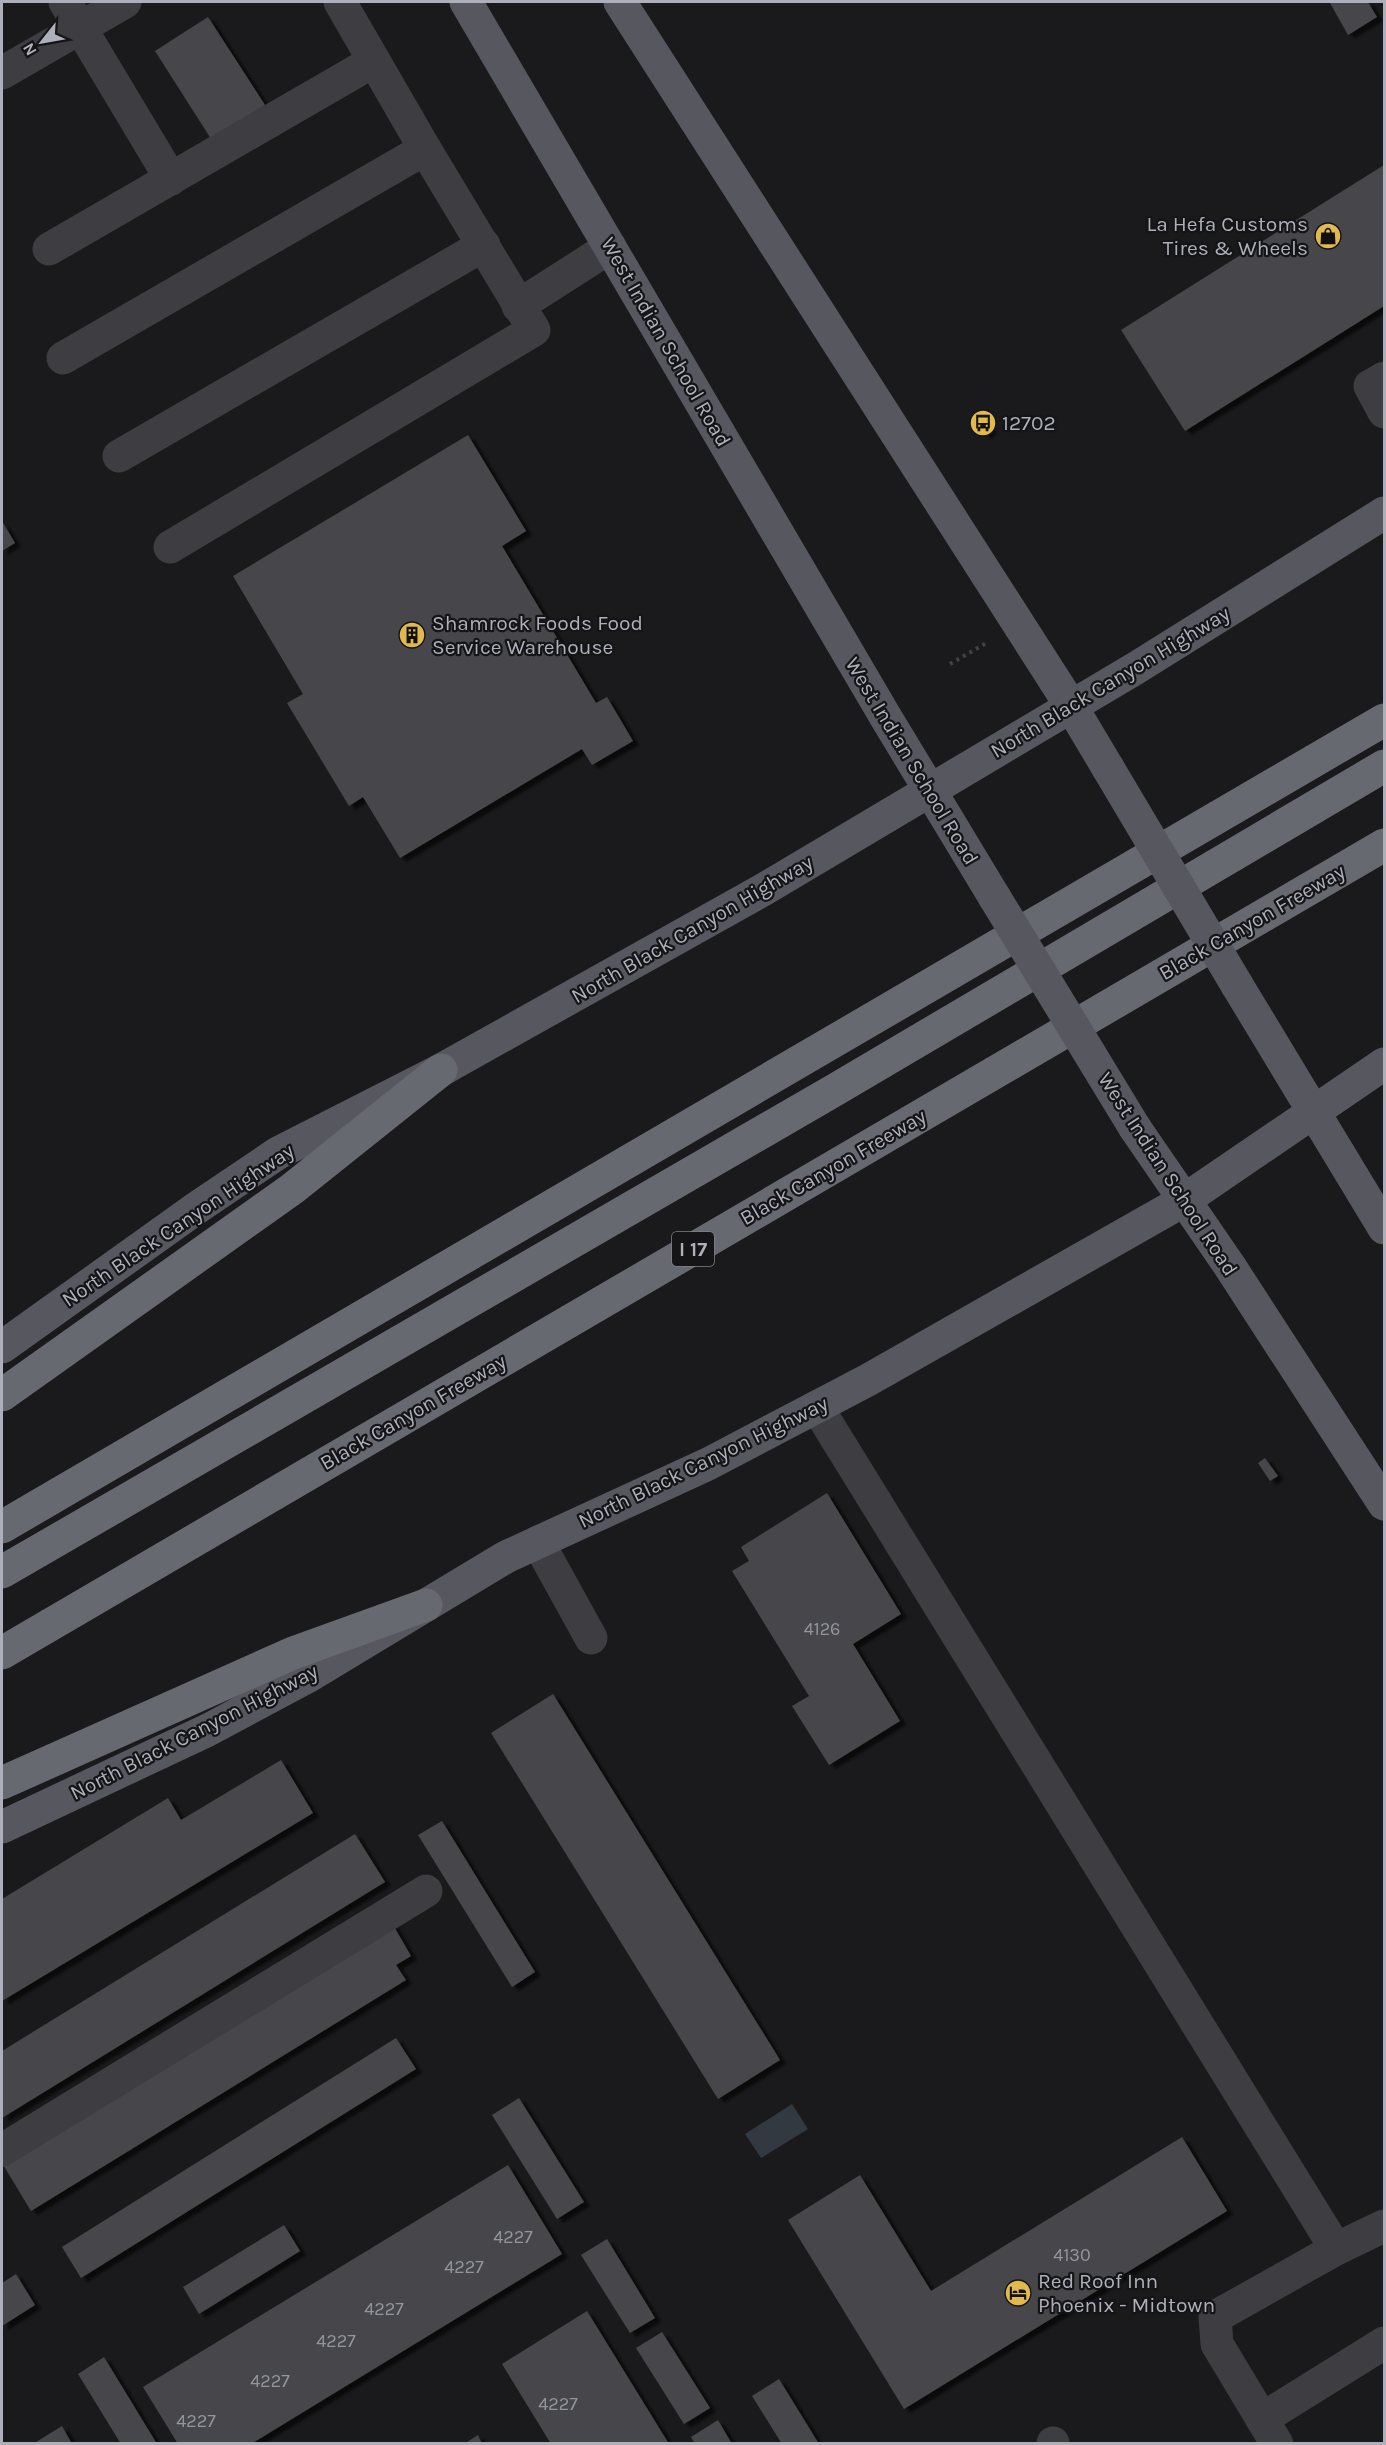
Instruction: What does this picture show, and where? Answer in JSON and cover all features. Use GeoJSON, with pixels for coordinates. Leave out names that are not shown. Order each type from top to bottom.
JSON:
{"type":"FeatureCollection","features":[{"type":"Feature","properties":{"kind":"highway"},"geometry":{"type":"LineString","coordinates":[[2,1527],[1384,720]]}},
{"type":"Feature","properties":{"kind":"highway"},"geometry":{"type":"LineString","coordinates":[[2,1572],[832,1091],[1384,766]]}},
{"type":"Feature","properties":{"kind":"highway","name":"Black Canyon Freeway"},"geometry":{"type":"LineString","coordinates":[[2,1653],[1384,845]]}},
{"type":"Feature","properties":{"kind":"highway"},"geometry":{"type":"LineString","coordinates":[[2,1395],[292,1189],[441,1070]]}},
{"type":"Feature","properties":{"kind":"highway"},"geometry":{"type":"LineString","coordinates":[[2,1783],[293,1653],[426,1605]]}},
{"type":"Feature","properties":{"kind":"main road","name":"West Indian School Road"},"geometry":{"type":"LineString","coordinates":[[466,2],[929,791],[1135,1128],[1229,1265],[1384,1504]]}},
{"type":"Feature","properties":{"kind":"main road"},"geometry":{"type":"LineString","coordinates":[[620,2],[1071,706],[1384,1228]]}},
{"type":"Feature","properties":{"kind":"main road","name":"North Black Canyon Highway"},"geometry":{"type":"LineString","coordinates":[[2,1347],[198,1207],[278,1153],[441,1070],[761,891],[1071,706],[1384,513]]}},
{"type":"Feature","properties":{"kind":"main road","name":"North Black Canyon Highway"},"geometry":{"type":"LineString","coordinates":[[2,1827],[208,1730],[307,1677],[506,1557],[708,1464],[817,1407],[1184,1201],[1384,1064]]}},
{"type":"Feature","properties":{"kind":"lane"},"geometry":{"type":"LineString","coordinates":[[2,73],[73,14],[125,2]]}},
{"type":"Feature","properties":{"kind":"lane"},"geometry":{"type":"LineString","coordinates":[[170,547],[534,330],[340,2]]}},
{"type":"Feature","properties":{"kind":"lane"},"geometry":{"type":"LineString","coordinates":[[73,14],[171,179]]}},
{"type":"Feature","properties":{"kind":"lane"},"geometry":{"type":"LineString","coordinates":[[49,249],[374,61]]}},
{"type":"Feature","properties":{"kind":"lane"},"geometry":{"type":"LineString","coordinates":[[63,358],[425,149]]}},
{"type":"Feature","properties":{"kind":"lane"},"geometry":{"type":"LineString","coordinates":[[119,456],[484,245]]}},
{"type":"Feature","properties":{"kind":"lane"},"geometry":{"type":"LineString","coordinates":[[518,306],[610,247]]}},
{"type":"Feature","properties":{"kind":"lane"},"geometry":{"type":"LineString","coordinates":[[1384,378],[1370,386],[1384,412]]}},
{"type":"Feature","properties":{"kind":"lane"},"geometry":{"type":"LineString","coordinates":[[817,1407],[1336,2249]]}},
{"type":"Feature","properties":{"kind":"lane"},"geometry":{"type":"LineString","coordinates":[[538,1542],[591,1638]]}},
{"type":"Feature","properties":{"kind":"lane"},"geometry":{"type":"LineString","coordinates":[[2,2150],[426,1891]]}},
{"type":"Feature","properties":{"kind":"lane"},"geometry":{"type":"LineString","coordinates":[[1384,2226],[1336,2249],[1215,2317],[1216,2344],[1269,2431],[1384,2343]]}},
{"type":"Feature","properties":{"kind":"path"},"geometry":{"type":"LineString","coordinates":[[950,664],[995,639]]}},
{"type":"Feature","properties":{"kind":"shaded area"},"geometry":{"type":"Polygon","coordinates":[[[792,2104],[808,2129],[761,2158],[745,2134],[792,2104]]]}},
{"type":"Feature","properties":{"kind":"building"},"geometry":{"type":"Polygon","coordinates":[[[1331,2],[1368,2],[1377,17],[1348,35],[1331,2]]]}},
{"type":"Feature","properties":{"kind":"building"},"geometry":{"type":"Polygon","coordinates":[[[208,17],[267,108],[213,142],[155,51],[208,17]]]}},
{"type":"Feature","properties":{"kind":"building","name":"La Hefa Customs Tires & Wheels"},"geometry":{"type":"Polygon","coordinates":[[[1384,165],[1384,306],[1185,431],[1121,330],[1384,165]]]}},
{"type":"Feature","properties":{"kind":"building"},"geometry":{"type":"Polygon","coordinates":[[[979,411],[991,430],[984,435],[974,420],[979,411]]]}},
{"type":"Feature","properties":{"kind":"building","name":"Shamrock Foods Food Service Warehouse"},"geometry":{"type":"Polygon","coordinates":[[[468,435],[526,531],[502,546],[596,703],[607,697],[633,741],[592,765],[582,749],[400,858],[363,797],[349,806],[287,703],[303,694],[233,576],[468,435]]]}},
{"type":"Feature","properties":{"kind":"building"},"geometry":{"type":"Polygon","coordinates":[[[2,521],[15,543],[2,551],[2,521]]]}},
{"type":"Feature","properties":{"kind":"building"},"geometry":{"type":"Polygon","coordinates":[[[1265,1458],[1278,1476],[1270,1481],[1258,1463],[1265,1458]]]}},
{"type":"Feature","properties":{"kind":"building"},"geometry":{"type":"Polygon","coordinates":[[[827,1493],[901,1614],[853,1644],[900,1721],[829,1765],[792,1706],[809,1696],[732,1571],[749,1561],[741,1547],[827,1493]]]}},
{"type":"Feature","properties":{"kind":"building"},"geometry":{"type":"Polygon","coordinates":[[[553,1694],[780,2060],[718,2099],[491,1733],[553,1694]]]}},
{"type":"Feature","properties":{"kind":"building"},"geometry":{"type":"Polygon","coordinates":[[[281,1760],[313,1813],[2,2001],[2,1899],[168,1798],[181,1820],[281,1760]]]}},
{"type":"Feature","properties":{"kind":"building"},"geometry":{"type":"Polygon","coordinates":[[[442,1821],[535,1972],[512,1987],[418,1835],[442,1821]]]}},
{"type":"Feature","properties":{"kind":"building"},"geometry":{"type":"Polygon","coordinates":[[[355,1834],[385,1882],[2,2118],[2,2051],[355,1834]]]}},
{"type":"Feature","properties":{"kind":"building"},"geometry":{"type":"Polygon","coordinates":[[[392,1923],[411,1956],[396,1965],[406,1980],[31,2211],[2,2163],[392,1923]]]}},
{"type":"Feature","properties":{"kind":"building"},"geometry":{"type":"Polygon","coordinates":[[[396,2038],[416,2069],[81,2278],[62,2247],[396,2038]]]}},
{"type":"Feature","properties":{"kind":"building"},"geometry":{"type":"Polygon","coordinates":[[[519,2098],[584,2202],[557,2219],[492,2115],[519,2098]]]}},
{"type":"Feature","properties":{"kind":"building"},"geometry":{"type":"Polygon","coordinates":[[[1182,2137],[1227,2211],[904,2409],[788,2220],[860,2175],[931,2291],[1182,2137]]]}},
{"type":"Feature","properties":{"kind":"building"},"geometry":{"type":"Polygon","coordinates":[[[508,2165],[562,2254],[251,2444],[178,2444],[143,2387],[508,2165]]]}},
{"type":"Feature","properties":{"kind":"building"},"geometry":{"type":"Polygon","coordinates":[[[284,2225],[300,2251],[199,2314],[183,2287],[284,2225]]]}},
{"type":"Feature","properties":{"kind":"building"},"geometry":{"type":"Polygon","coordinates":[[[607,2239],[655,2318],[630,2333],[581,2255],[607,2239]]]}},
{"type":"Feature","properties":{"kind":"building"},"geometry":{"type":"Polygon","coordinates":[[[16,2274],[35,2305],[2,2326],[2,2283],[16,2274]]]}},
{"type":"Feature","properties":{"kind":"building"},"geometry":{"type":"Polygon","coordinates":[[[587,2311],[669,2444],[551,2444],[502,2364],[587,2311]]]}},
{"type":"Feature","properties":{"kind":"building"},"geometry":{"type":"Polygon","coordinates":[[[662,2332],[710,2408],[684,2424],[636,2348],[662,2332]]]}},
{"type":"Feature","properties":{"kind":"building"},"geometry":{"type":"Polygon","coordinates":[[[104,2357],[157,2444],[121,2444],[78,2374],[104,2357]]]}},
{"type":"Feature","properties":{"kind":"building"},"geometry":{"type":"Polygon","coordinates":[[[779,2379],[819,2444],[782,2444],[752,2396],[779,2379]]]}},
{"type":"Feature","properties":{"kind":"building"},"geometry":{"type":"Polygon","coordinates":[[[718,2420],[732,2444],[695,2444],[691,2437],[718,2420]]]}},
{"type":"Feature","properties":{"kind":"building"},"geometry":{"type":"Polygon","coordinates":[[[62,2426],[72,2444],[37,2444],[36,2442],[62,2426]]]}},
{"type":"Feature","properties":{"kind":"building"},"geometry":{"type":"Polygon","coordinates":[[[478,2435],[482,2444],[464,2444],[478,2435]]]}},
{"type":"Feature","properties":{"kind":"place","name":"La Hefa Customs Tires & Wheels"},"geometry":{"type":"Point","coordinates":[1328,236]}},
{"type":"Feature","properties":{"kind":"place","name":"12702"},"geometry":{"type":"Point","coordinates":[983,423]}},
{"type":"Feature","properties":{"kind":"place","name":"Shamrock Foods Food Service Warehouse"},"geometry":{"type":"Point","coordinates":[412,635]}},
{"type":"Feature","properties":{"kind":"place","name":"Red Roof Inn Phoenix - Midtown"},"geometry":{"type":"Point","coordinates":[1018,2293]}}]}
